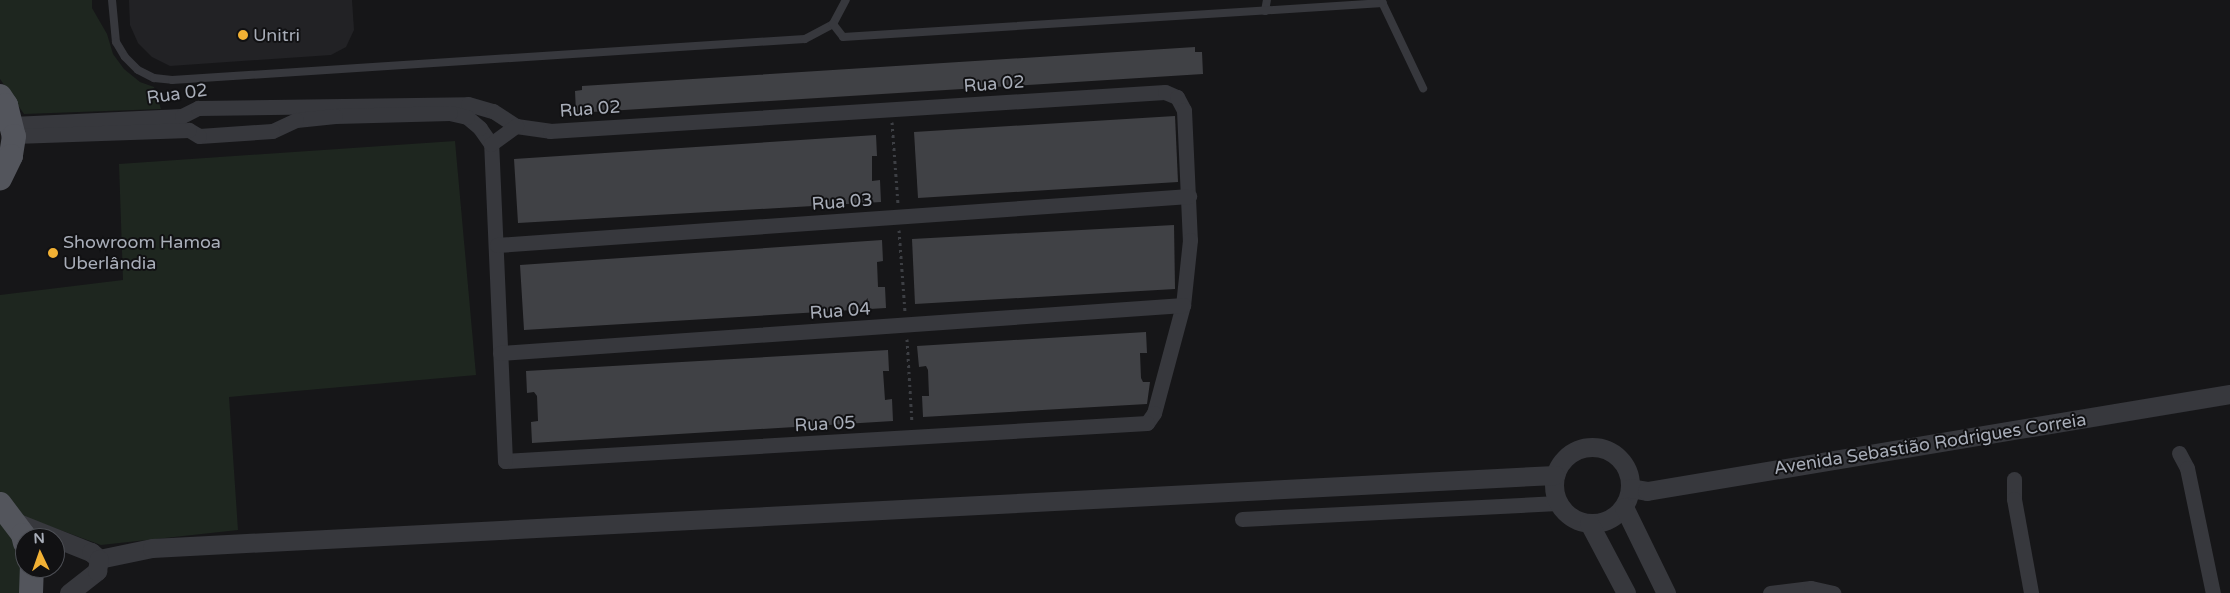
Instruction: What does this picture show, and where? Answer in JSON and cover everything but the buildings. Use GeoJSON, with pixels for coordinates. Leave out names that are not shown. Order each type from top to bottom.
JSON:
{"type":"FeatureCollection","features":[{"type":"Feature","properties":{"kind":"main road"},"geometry":{"type":"LineString","coordinates":[[0,96],[13,130],[11,156],[0,179]]}},
{"type":"Feature","properties":{"kind":"main road"},"geometry":{"type":"LineString","coordinates":[[6,513],[15,528]]}},
{"type":"Feature","properties":{"kind":"main road"},"geometry":{"type":"LineString","coordinates":[[31,593],[32,578]]}},
{"type":"Feature","properties":{"kind":"street","name":"Rua 02"},"geometry":{"type":"LineString","coordinates":[[13,130],[182,116],[198,108],[279,105],[287,109],[468,104],[493,111],[516,126],[550,131],[1166,92],[1177,97],[1184,110],[1189,196]]}},
{"type":"Feature","properties":{"kind":"street"},"geometry":{"type":"LineString","coordinates":[[480,128],[493,111]]}},
{"type":"Feature","properties":{"kind":"street"},"geometry":{"type":"LineString","coordinates":[[13,130],[189,130],[199,136],[272,131],[296,120],[325,117],[450,113],[467,117],[480,128],[491,144],[497,245],[500,353]]}},
{"type":"Feature","properties":{"kind":"street"},"geometry":{"type":"LineString","coordinates":[[491,144],[516,126]]}},
{"type":"Feature","properties":{"kind":"street"},"geometry":{"type":"LineString","coordinates":[[1183,305],[1190,240],[1189,196]]}},
{"type":"Feature","properties":{"kind":"street","name":"Rua 03"},"geometry":{"type":"LineString","coordinates":[[497,245],[1189,196]]}},
{"type":"Feature","properties":{"kind":"street","name":"Rua 04"},"geometry":{"type":"LineString","coordinates":[[500,353],[1183,305]]}},
{"type":"Feature","properties":{"kind":"street","name":"Rua 05"},"geometry":{"type":"LineString","coordinates":[[500,353],[505,461],[1147,423],[1154,413],[1183,305]]}},
{"type":"Feature","properties":{"kind":"street","name":"Avenida Sebastião Rodrigues Correia"},"geometry":{"type":"LineString","coordinates":[[1630,488],[1647,491],[2230,394]]}},
{"type":"Feature","properties":{"kind":"street"},"geometry":{"type":"LineString","coordinates":[[1583,448],[1603,449],[1621,460],[1630,478],[1630,488],[1624,507],[1608,520],[1589,523],[1571,517],[1558,503],[1555,475],[1565,458],[1574,452],[1583,448]]}},
{"type":"Feature","properties":{"kind":"street"},"geometry":{"type":"LineString","coordinates":[[2178,453],[2187,468],[2213,593]]}},
{"type":"Feature","properties":{"kind":"street"},"geometry":{"type":"LineString","coordinates":[[99,559],[152,548],[1555,475]]}},
{"type":"Feature","properties":{"kind":"street"},"geometry":{"type":"LineString","coordinates":[[2014,479],[2014,499],[2031,593]]}},
{"type":"Feature","properties":{"kind":"street"},"geometry":{"type":"LineString","coordinates":[[1242,519],[1558,503]]}},
{"type":"Feature","properties":{"kind":"street"},"geometry":{"type":"LineString","coordinates":[[1624,507],[1666,593]]}},
{"type":"Feature","properties":{"kind":"street"},"geometry":{"type":"LineString","coordinates":[[6,513],[91,552],[99,559]]}},
{"type":"Feature","properties":{"kind":"street"},"geometry":{"type":"LineString","coordinates":[[1589,523],[1626,593]]}},
{"type":"Feature","properties":{"kind":"street"},"geometry":{"type":"LineString","coordinates":[[69,593],[97,571],[99,559]]}},
{"type":"Feature","properties":{"kind":"street"},"geometry":{"type":"LineString","coordinates":[[1770,593],[1811,588],[1834,593]]}},
{"type":"Feature","properties":{"kind":"lane"},"geometry":{"type":"LineString","coordinates":[[112,0],[116,42],[125,57],[138,70],[154,78],[172,80],[805,39],[833,24],[846,0]]}},
{"type":"Feature","properties":{"kind":"lane"},"geometry":{"type":"LineString","coordinates":[[1265,11],[1267,0]]}},
{"type":"Feature","properties":{"kind":"lane"},"geometry":{"type":"LineString","coordinates":[[833,24],[843,37],[1382,2],[1423,88]]}},
{"type":"Feature","properties":{"kind":"path"},"geometry":{"type":"LineString","coordinates":[[892,109],[913,438]]}},
{"type":"Feature","properties":{"kind":"shaded area"},"geometry":{"type":"Polygon","coordinates":[[[0,0],[92,0],[92,8],[107,34],[113,54],[124,69],[140,82],[154,87],[161,109],[24,114],[0,79],[0,0]]]}},
{"type":"Feature","properties":{"kind":"shaded area","name":"Unitri"},"geometry":{"type":"Polygon","coordinates":[[[129,0],[352,0],[354,30],[346,47],[331,55],[170,66],[152,57],[138,43],[130,25],[129,0]]]}},
{"type":"Feature","properties":{"kind":"shaded area"},"geometry":{"type":"Polygon","coordinates":[[[455,141],[476,375],[229,397],[238,530],[101,545],[65,532],[65,528],[55,528],[22,516],[0,493],[0,295],[123,280],[119,164],[455,141]]]}},
{"type":"Feature","properties":{"kind":"shaded area"},"geometry":{"type":"Polygon","coordinates":[[[0,521],[12,540],[15,550],[15,578],[21,578],[20,593],[0,593],[0,521]]]}},
{"type":"Feature","properties":{"kind":"place","name":"Unitri"},"geometry":{"type":"Point","coordinates":[243,35]}},
{"type":"Feature","properties":{"kind":"place","name":"Showroom Hamoa Uberlândia"},"geometry":{"type":"Point","coordinates":[53,253]}}]}
